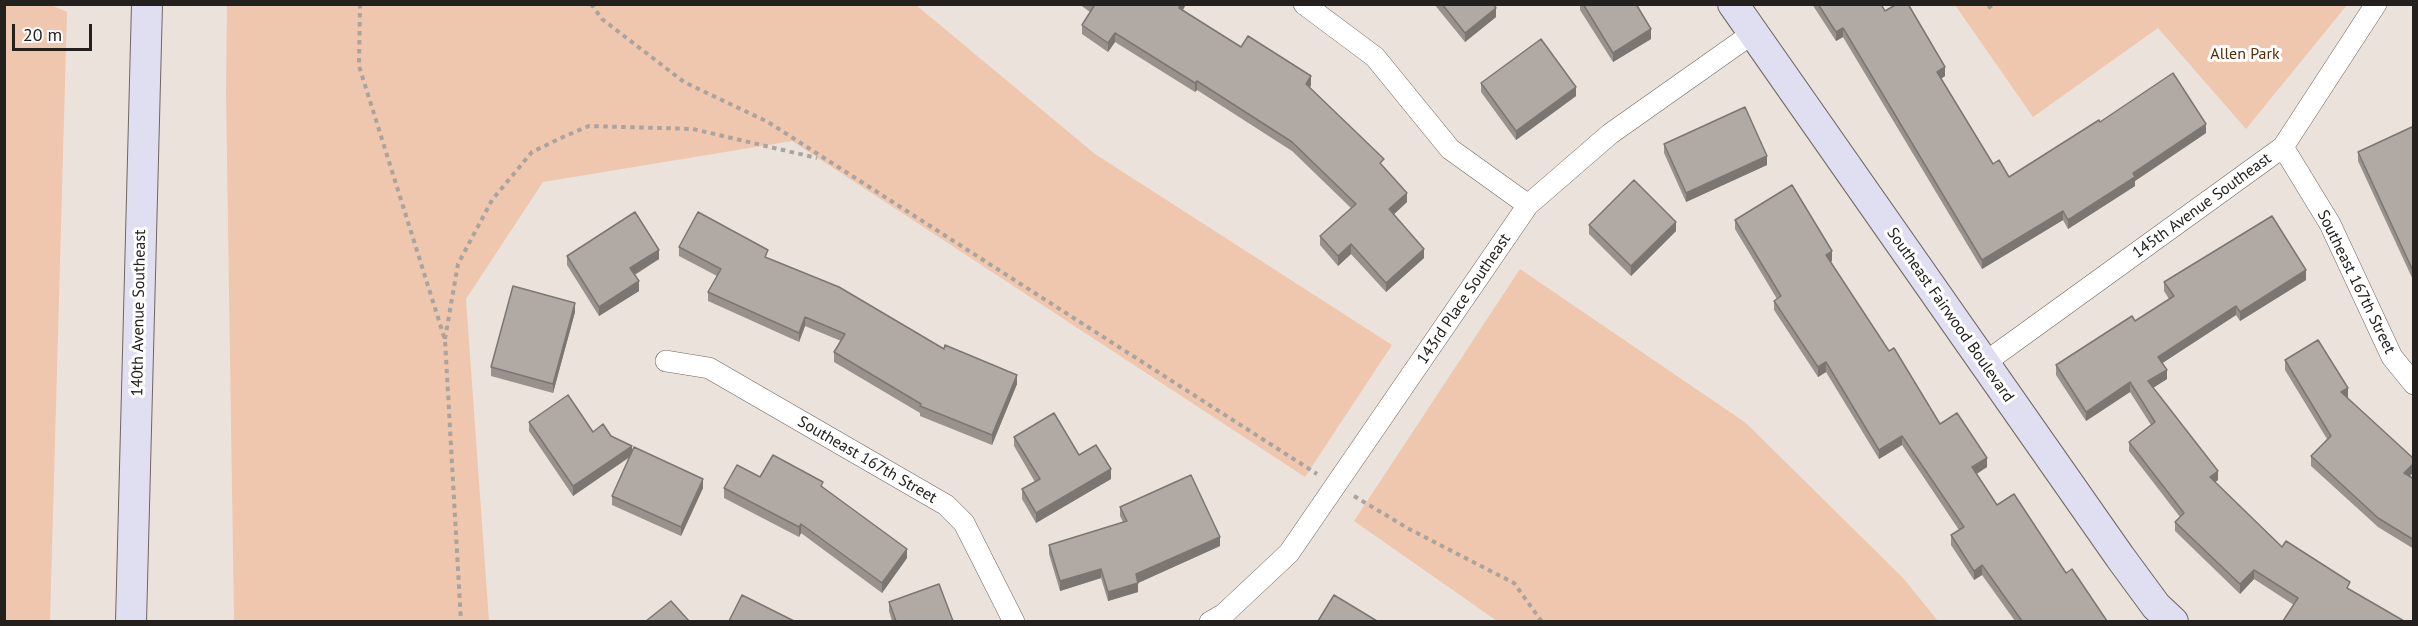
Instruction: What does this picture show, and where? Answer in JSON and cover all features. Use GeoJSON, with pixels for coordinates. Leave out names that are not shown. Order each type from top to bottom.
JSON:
{"type":"FeatureCollection","features":[{"type":"Feature","properties":{"kind":"street","name":"140th Avenue Southeast"},"geometry":{"type":"LineString","coordinates":[[131,621],[147,4]]}},
{"type":"Feature","properties":{"kind":"street"},"geometry":{"type":"LineString","coordinates":[[1304,4],[1375,57],[1450,149],[1528,205]]}},
{"type":"Feature","properties":{"kind":"street","name":"Southeast Fairwood Boulevard"},"geometry":{"type":"LineString","coordinates":[[1733,4],[2120,557],[2156,606],[2173,621]]}},
{"type":"Feature","properties":{"kind":"street","name":"145th Avenue Southeast"},"geometry":{"type":"LineString","coordinates":[[1983,364],[2283,147],[2376,4]]}},
{"type":"Feature","properties":{"kind":"street","name":"143rd Place Southeast"},"geometry":{"type":"LineString","coordinates":[[1221,619],[1289,554],[1528,205],[1610,134],[1753,33]]}},
{"type":"Feature","properties":{"kind":"street","name":"Southeast 167th Street"},"geometry":{"type":"LineString","coordinates":[[2283,147],[2330,224],[2392,357],[2414,384]]}},
{"type":"Feature","properties":{"kind":"street","name":"Southeast 167th Street"},"geometry":{"type":"LineString","coordinates":[[666,361],[709,368],[946,505],[964,524],[1014,621]]}},
{"type":"Feature","properties":{"kind":"path"},"geometry":{"type":"LineString","coordinates":[[360,4],[359,66],[445,340]]}},
{"type":"Feature","properties":{"kind":"path"},"geometry":{"type":"LineString","coordinates":[[591,4],[602,19],[684,82],[768,122],[1336,486],[1409,529],[1514,583],[1542,621]]}},
{"type":"Feature","properties":{"kind":"path"},"geometry":{"type":"LineString","coordinates":[[1988,8],[1994,4]]}},
{"type":"Feature","properties":{"kind":"path"},"geometry":{"type":"LineString","coordinates":[[461,621],[445,340],[458,264],[492,200],[532,152],[589,126],[693,129],[817,158]]}},
{"type":"Feature","properties":{"kind":"green space"},"geometry":{"type":"Polygon","coordinates":[[[4,5],[51,5],[67,12],[50,621],[5,621],[4,5]]]}},
{"type":"Feature","properties":{"kind":"green space"},"geometry":{"type":"Polygon","coordinates":[[[227,5],[916,5],[1095,154],[1392,345],[1305,477],[792,141],[543,182],[466,299],[489,621],[234,621],[226,92],[227,5]]]}},
{"type":"Feature","properties":{"kind":"green space","name":"Allen Park"},"geometry":{"type":"Polygon","coordinates":[[[1955,5],[2347,5],[2246,129],[2158,28],[2033,117],[1955,5]]]}},
{"type":"Feature","properties":{"kind":"green space"},"geometry":{"type":"Polygon","coordinates":[[[1520,269],[1746,423],[1904,579],[1938,621],[1497,621],[1354,521],[1520,269]]]}},
{"type":"Feature","properties":{"kind":"building"},"geometry":{"type":"Polygon","coordinates":[[[1093,4],[1180,4],[1179,8],[1241,47],[1248,36],[1311,76],[1306,84],[1384,159],[1380,163],[1407,193],[1389,209],[1424,249],[1386,283],[1351,244],[1338,256],[1320,236],[1356,204],[1292,142],[1197,81],[1195,83],[1115,33],[1108,43],[1082,25],[1094,6],[1093,4]]]}},
{"type":"Feature","properties":{"kind":"building"},"geometry":{"type":"Polygon","coordinates":[[[1442,4],[1493,4],[1496,8],[1465,33],[1442,4]]]}},
{"type":"Feature","properties":{"kind":"building"},"geometry":{"type":"Polygon","coordinates":[[[1583,4],[1636,4],[1651,29],[1613,53],[1583,4]]]}},
{"type":"Feature","properties":{"kind":"building"},"geometry":{"type":"Polygon","coordinates":[[[1818,4],[1881,4],[1885,11],[1897,4],[1908,4],[1945,67],[1937,72],[1993,164],[1999,160],[2009,177],[2099,120],[2100,122],[2173,73],[2206,124],[2133,173],[2135,177],[2068,220],[2063,211],[1982,260],[1843,28],[1836,32],[1818,4]]]}},
{"type":"Feature","properties":{"kind":"building"},"geometry":{"type":"Polygon","coordinates":[[[1541,39],[1576,87],[1516,131],[1481,83],[1541,39]]]}},
{"type":"Feature","properties":{"kind":"building"},"geometry":{"type":"Polygon","coordinates":[[[1745,107],[1767,156],[1686,193],[1664,144],[1745,107]]]}},
{"type":"Feature","properties":{"kind":"building"},"geometry":{"type":"Polygon","coordinates":[[[2414,126],[2414,273],[2358,152],[2414,126]]]}},
{"type":"Feature","properties":{"kind":"building"},"geometry":{"type":"Polygon","coordinates":[[[1634,180],[1676,222],[1631,266],[1589,225],[1634,180]]]}},
{"type":"Feature","properties":{"kind":"building"},"geometry":{"type":"Polygon","coordinates":[[[1792,185],[1832,251],[1826,255],[1889,351],[1894,348],[1940,424],[1957,413],[1987,458],[1972,467],[1997,505],[2014,494],[2066,573],[2072,569],[2107,621],[2022,621],[1982,565],[1974,571],[1951,535],[1964,527],[1902,436],[1879,450],[1826,362],[1818,367],[1774,301],[1781,296],[1735,220],[1792,185]]]}},
{"type":"Feature","properties":{"kind":"building"},"geometry":{"type":"Polygon","coordinates":[[[635,212],[659,250],[630,268],[639,281],[599,307],[567,256],[635,212]]]}},
{"type":"Feature","properties":{"kind":"building"},"geometry":{"type":"Polygon","coordinates":[[[698,212],[768,250],[765,257],[839,287],[944,349],[945,345],[1017,375],[992,435],[920,406],[921,404],[834,352],[845,334],[805,317],[799,333],[708,292],[721,269],[679,247],[698,212]]]}},
{"type":"Feature","properties":{"kind":"building"},"geometry":{"type":"Polygon","coordinates":[[[2272,216],[2306,270],[2240,312],[2236,306],[2158,357],[2167,370],[2148,381],[2218,471],[2210,477],[2282,547],[2286,541],[2350,582],[2347,588],[2404,621],[2283,621],[2298,598],[2254,570],[2240,584],[2175,522],[2184,513],[2129,442],[2155,422],[2130,382],[2086,412],[2056,365],[2132,316],[2135,321],[2174,296],[2164,282],[2272,216]]]}},
{"type":"Feature","properties":{"kind":"building"},"geometry":{"type":"Polygon","coordinates":[[[513,286],[575,303],[553,384],[491,367],[513,286]]]}},
{"type":"Feature","properties":{"kind":"building"},"geometry":{"type":"Polygon","coordinates":[[[2318,340],[2348,388],[2341,392],[2414,459],[2414,463],[2404,473],[2414,479],[2414,540],[2378,518],[2311,456],[2331,436],[2285,360],[2318,340]]]}},
{"type":"Feature","properties":{"kind":"building"},"geometry":{"type":"Polygon","coordinates":[[[568,395],[593,432],[603,424],[611,436],[632,446],[573,486],[529,422],[568,395]]]}},
{"type":"Feature","properties":{"kind":"building"},"geometry":{"type":"Polygon","coordinates":[[[1054,413],[1079,455],[1096,445],[1111,469],[1036,513],[1022,489],[1040,479],[1014,437],[1054,413]]]}},
{"type":"Feature","properties":{"kind":"building"},"geometry":{"type":"Polygon","coordinates":[[[634,447],[703,479],[681,527],[612,496],[634,447]]]}},
{"type":"Feature","properties":{"kind":"building"},"geometry":{"type":"Polygon","coordinates":[[[773,455],[823,482],[821,486],[907,549],[882,583],[801,524],[799,527],[724,488],[737,465],[760,477],[773,455]]]}},
{"type":"Feature","properties":{"kind":"building"},"geometry":{"type":"Polygon","coordinates":[[[1191,475],[1220,537],[1136,574],[1138,583],[1108,592],[1101,569],[1060,581],[1049,545],[1127,521],[1120,507],[1191,475]]]}},
{"type":"Feature","properties":{"kind":"building"},"geometry":{"type":"Polygon","coordinates":[[[939,584],[953,621],[896,621],[889,602],[939,584]]]}},
{"type":"Feature","properties":{"kind":"building"},"geometry":{"type":"Polygon","coordinates":[[[742,595],[794,621],[729,621],[742,595]]]}},
{"type":"Feature","properties":{"kind":"building"},"geometry":{"type":"Polygon","coordinates":[[[1334,595],[1377,621],[1318,621],[1334,595]]]}},
{"type":"Feature","properties":{"kind":"building"},"geometry":{"type":"Polygon","coordinates":[[[671,601],[689,621],[646,621],[671,601]]]}}]}
